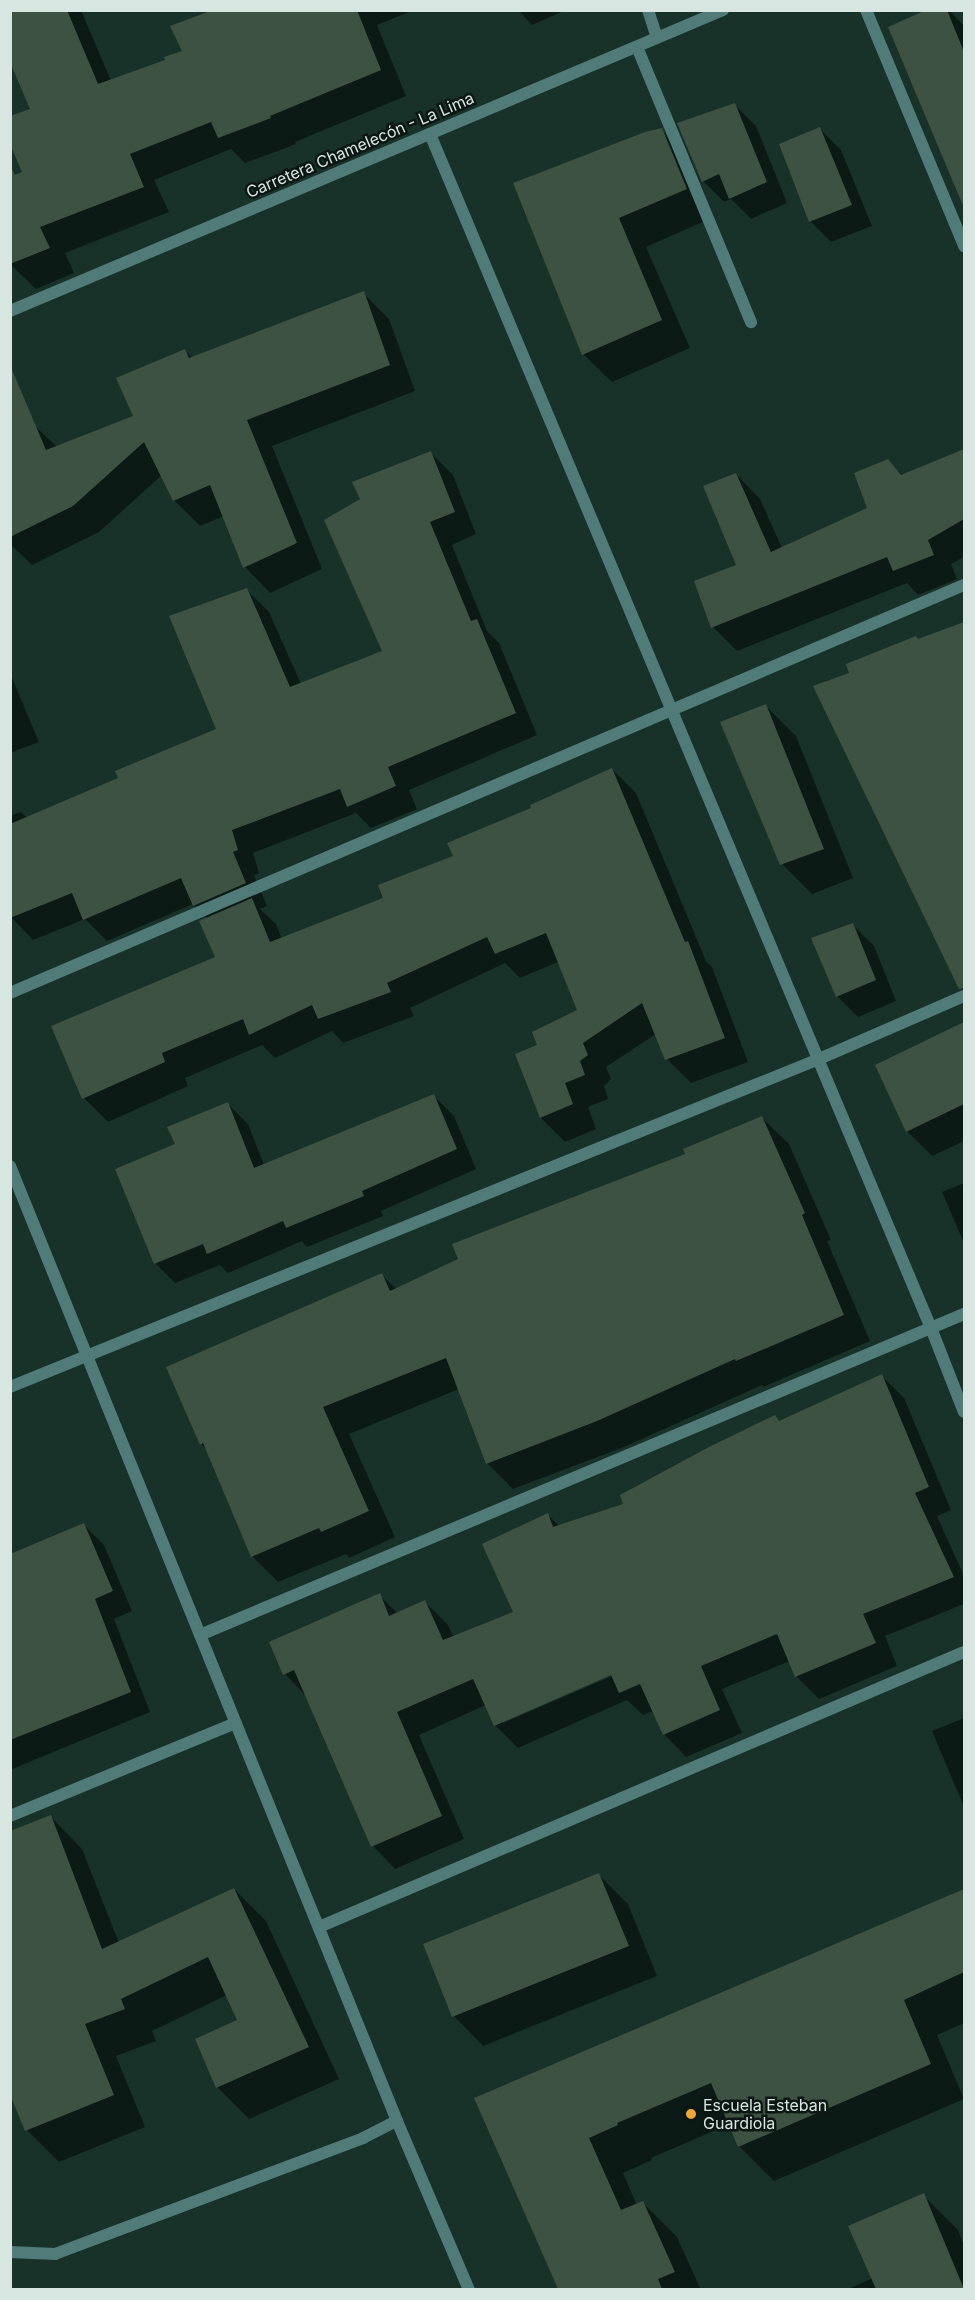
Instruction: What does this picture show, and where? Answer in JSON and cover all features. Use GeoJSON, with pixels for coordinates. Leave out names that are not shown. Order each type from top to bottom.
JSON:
{"type":"FeatureCollection","features":[{"type":"Feature","properties":{"kind":"street"},"geometry":{"type":"LineString","coordinates":[[648,10],[657,38]]}},
{"type":"Feature","properties":{"kind":"street","name":"Carretera Chamelecón - La Lima"},"geometry":{"type":"LineString","coordinates":[[10,311],[723,10]]}},
{"type":"Feature","properties":{"kind":"street"},"geometry":{"type":"LineString","coordinates":[[866,10],[964,246]]}},
{"type":"Feature","properties":{"kind":"street"},"geometry":{"type":"LineString","coordinates":[[637,47],[751,322]]}},
{"type":"Feature","properties":{"kind":"street"},"geometry":{"type":"LineString","coordinates":[[430,134],[932,1328],[964,1413]]}},
{"type":"Feature","properties":{"kind":"street"},"geometry":{"type":"LineString","coordinates":[[10,993],[964,585]]}},
{"type":"Feature","properties":{"kind":"street"},"geometry":{"type":"LineString","coordinates":[[10,1387],[819,1059],[964,996]]}},
{"type":"Feature","properties":{"kind":"street"},"geometry":{"type":"LineString","coordinates":[[10,1166],[397,2121],[469,2289]]}},
{"type":"Feature","properties":{"kind":"street"},"geometry":{"type":"LineString","coordinates":[[200,1635],[964,1314]]}},
{"type":"Feature","properties":{"kind":"street"},"geometry":{"type":"LineString","coordinates":[[319,1927],[964,1652]]}},
{"type":"Feature","properties":{"kind":"street"},"geometry":{"type":"LineString","coordinates":[[10,1816],[236,1723]]}},
{"type":"Feature","properties":{"kind":"street"},"geometry":{"type":"LineString","coordinates":[[10,2252],[55,2254],[363,2138],[397,2121]]}},
{"type":"Feature","properties":{"kind":"building"},"geometry":{"type":"Polygon","coordinates":[[[10,10],[67,10],[98,84],[165,60],[164,57],[182,51],[170,26],[213,10],[357,10],[381,70],[270,116],[271,118],[218,138],[211,122],[130,154],[144,187],[40,227],[50,248],[10,264],[10,164],[15,175],[22,172],[10,144],[10,116],[30,109],[10,62],[10,10]]]}},
{"type":"Feature","properties":{"kind":"building"},"geometry":{"type":"Polygon","coordinates":[[[926,10],[947,10],[964,52],[964,208],[888,27],[926,10]]]}},
{"type":"Feature","properties":{"kind":"building"},"geometry":{"type":"Polygon","coordinates":[[[735,103],[767,182],[729,199],[719,174],[702,182],[677,123],[735,103]]]}},
{"type":"Feature","properties":{"kind":"building"},"geometry":{"type":"Polygon","coordinates":[[[820,127],[852,205],[809,222],[779,144],[820,127]]]}},
{"type":"Feature","properties":{"kind":"building"},"geometry":{"type":"Polygon","coordinates":[[[662,128],[687,189],[619,218],[662,320],[582,355],[513,183],[645,132],[662,128]]]}},
{"type":"Feature","properties":{"kind":"building"},"geometry":{"type":"Polygon","coordinates":[[[364,291],[390,365],[247,420],[297,543],[243,568],[210,485],[173,501],[144,442],[73,506],[10,537],[10,365],[46,450],[133,416],[116,378],[185,349],[189,358],[364,291]]]}},
{"type":"Feature","properties":{"kind":"building"},"geometry":{"type":"Polygon","coordinates":[[[964,449],[964,519],[928,540],[934,555],[893,571],[887,557],[711,628],[694,581],[736,565],[703,486],[736,473],[771,552],[867,508],[854,473],[888,459],[901,475],[964,449]]]}},
{"type":"Feature","properties":{"kind":"building"},"geometry":{"type":"Polygon","coordinates":[[[431,451],[455,512],[430,522],[471,621],[477,619],[516,713],[388,767],[396,786],[347,807],[340,789],[232,830],[238,850],[233,852],[246,883],[193,906],[181,878],[83,920],[72,893],[10,918],[10,824],[118,778],[115,771],[216,729],[169,616],[247,588],[290,687],[382,651],[324,520],[360,499],[352,482],[431,451]]]}},
{"type":"Feature","properties":{"kind":"building"},"geometry":{"type":"Polygon","coordinates":[[[964,622],[964,988],[959,989],[813,686],[849,673],[846,664],[916,636],[918,639],[964,622]]]}},
{"type":"Feature","properties":{"kind":"building"},"geometry":{"type":"Polygon","coordinates":[[[766,704],[824,849],[780,865],[720,722],[766,704]]]}},
{"type":"Feature","properties":{"kind":"building"},"geometry":{"type":"Polygon","coordinates":[[[612,768],[685,942],[688,941],[725,1038],[665,1060],[642,1003],[583,1043],[588,1055],[580,1061],[585,1075],[565,1083],[573,1104],[540,1118],[515,1054],[537,1045],[532,1032],[577,1010],[546,933],[495,954],[487,937],[387,983],[391,992],[318,1019],[312,1005],[249,1035],[243,1019],[162,1053],[165,1062],[82,1099],[51,1026],[215,957],[199,921],[252,898],[270,942],[383,898],[378,885],[453,856],[447,843],[531,808],[530,805],[612,768]]]}},
{"type":"Feature","properties":{"kind":"building"},"geometry":{"type":"Polygon","coordinates":[[[853,923],[876,980],[836,997],[811,938],[853,923]]]}},
{"type":"Feature","properties":{"kind":"building"},"geometry":{"type":"Polygon","coordinates":[[[964,1022],[964,1104],[906,1132],[875,1065],[964,1022]]]}},
{"type":"Feature","properties":{"kind":"building"},"geometry":{"type":"Polygon","coordinates":[[[434,1094],[457,1149],[362,1191],[364,1196],[286,1228],[283,1221],[207,1254],[203,1244],[154,1264],[115,1169],[175,1144],[167,1127],[228,1102],[254,1168],[434,1094]]]}},
{"type":"Feature","properties":{"kind":"building"},"geometry":{"type":"Polygon","coordinates":[[[762,1116],[805,1213],[802,1215],[844,1315],[736,1361],[735,1359],[597,1421],[486,1464],[446,1358],[323,1407],[369,1511],[321,1532],[319,1528],[251,1557],[203,1443],[200,1445],[166,1367],[382,1273],[390,1291],[458,1259],[452,1244],[685,1154],[683,1149],[762,1116]]]}},
{"type":"Feature","properties":{"kind":"building"},"geometry":{"type":"Polygon","coordinates":[[[882,1374],[929,1487],[915,1493],[954,1577],[863,1614],[876,1643],[795,1677],[777,1634],[701,1666],[720,1710],[663,1735],[640,1684],[619,1693],[611,1675],[494,1726],[473,1679],[397,1712],[442,1816],[371,1847],[294,1670],[283,1675],[269,1642],[380,1593],[389,1616],[425,1600],[443,1640],[513,1612],[482,1544],[548,1513],[553,1527],[623,1504],[620,1495],[709,1447],[775,1415],[779,1421],[882,1374]]]}},
{"type":"Feature","properties":{"kind":"building"},"geometry":{"type":"Polygon","coordinates":[[[84,1523],[113,1591],[95,1599],[131,1692],[10,1740],[10,1554],[84,1523]]]}},
{"type":"Feature","properties":{"kind":"building"},"geometry":{"type":"Polygon","coordinates":[[[51,1815],[102,1949],[234,1888],[309,2047],[216,2088],[195,2039],[237,2020],[208,1957],[121,1999],[125,2009],[85,2024],[114,2095],[25,2131],[10,2094],[10,1831],[51,1815]]]}},
{"type":"Feature","properties":{"kind":"building"},"geometry":{"type":"Polygon","coordinates":[[[599,1873],[629,1946],[452,2017],[423,1944],[599,1873]]]}},
{"type":"Feature","properties":{"kind":"building"},"geometry":{"type":"Polygon","coordinates":[[[964,1889],[964,1972],[904,2000],[931,2064],[738,2147],[711,2083],[617,2123],[618,2125],[589,2138],[621,2210],[643,2201],[675,2272],[658,2279],[662,2289],[558,2289],[474,2098],[964,1889]]]}},
{"type":"Feature","properties":{"kind":"building"},"geometry":{"type":"Polygon","coordinates":[[[924,2193],[964,2289],[876,2289],[848,2226],[924,2193]]]}},
{"type":"Feature","properties":{"kind":"place","name":"Escuela Esteban Guardiola"},"geometry":{"type":"Point","coordinates":[691,2114]}}]}
